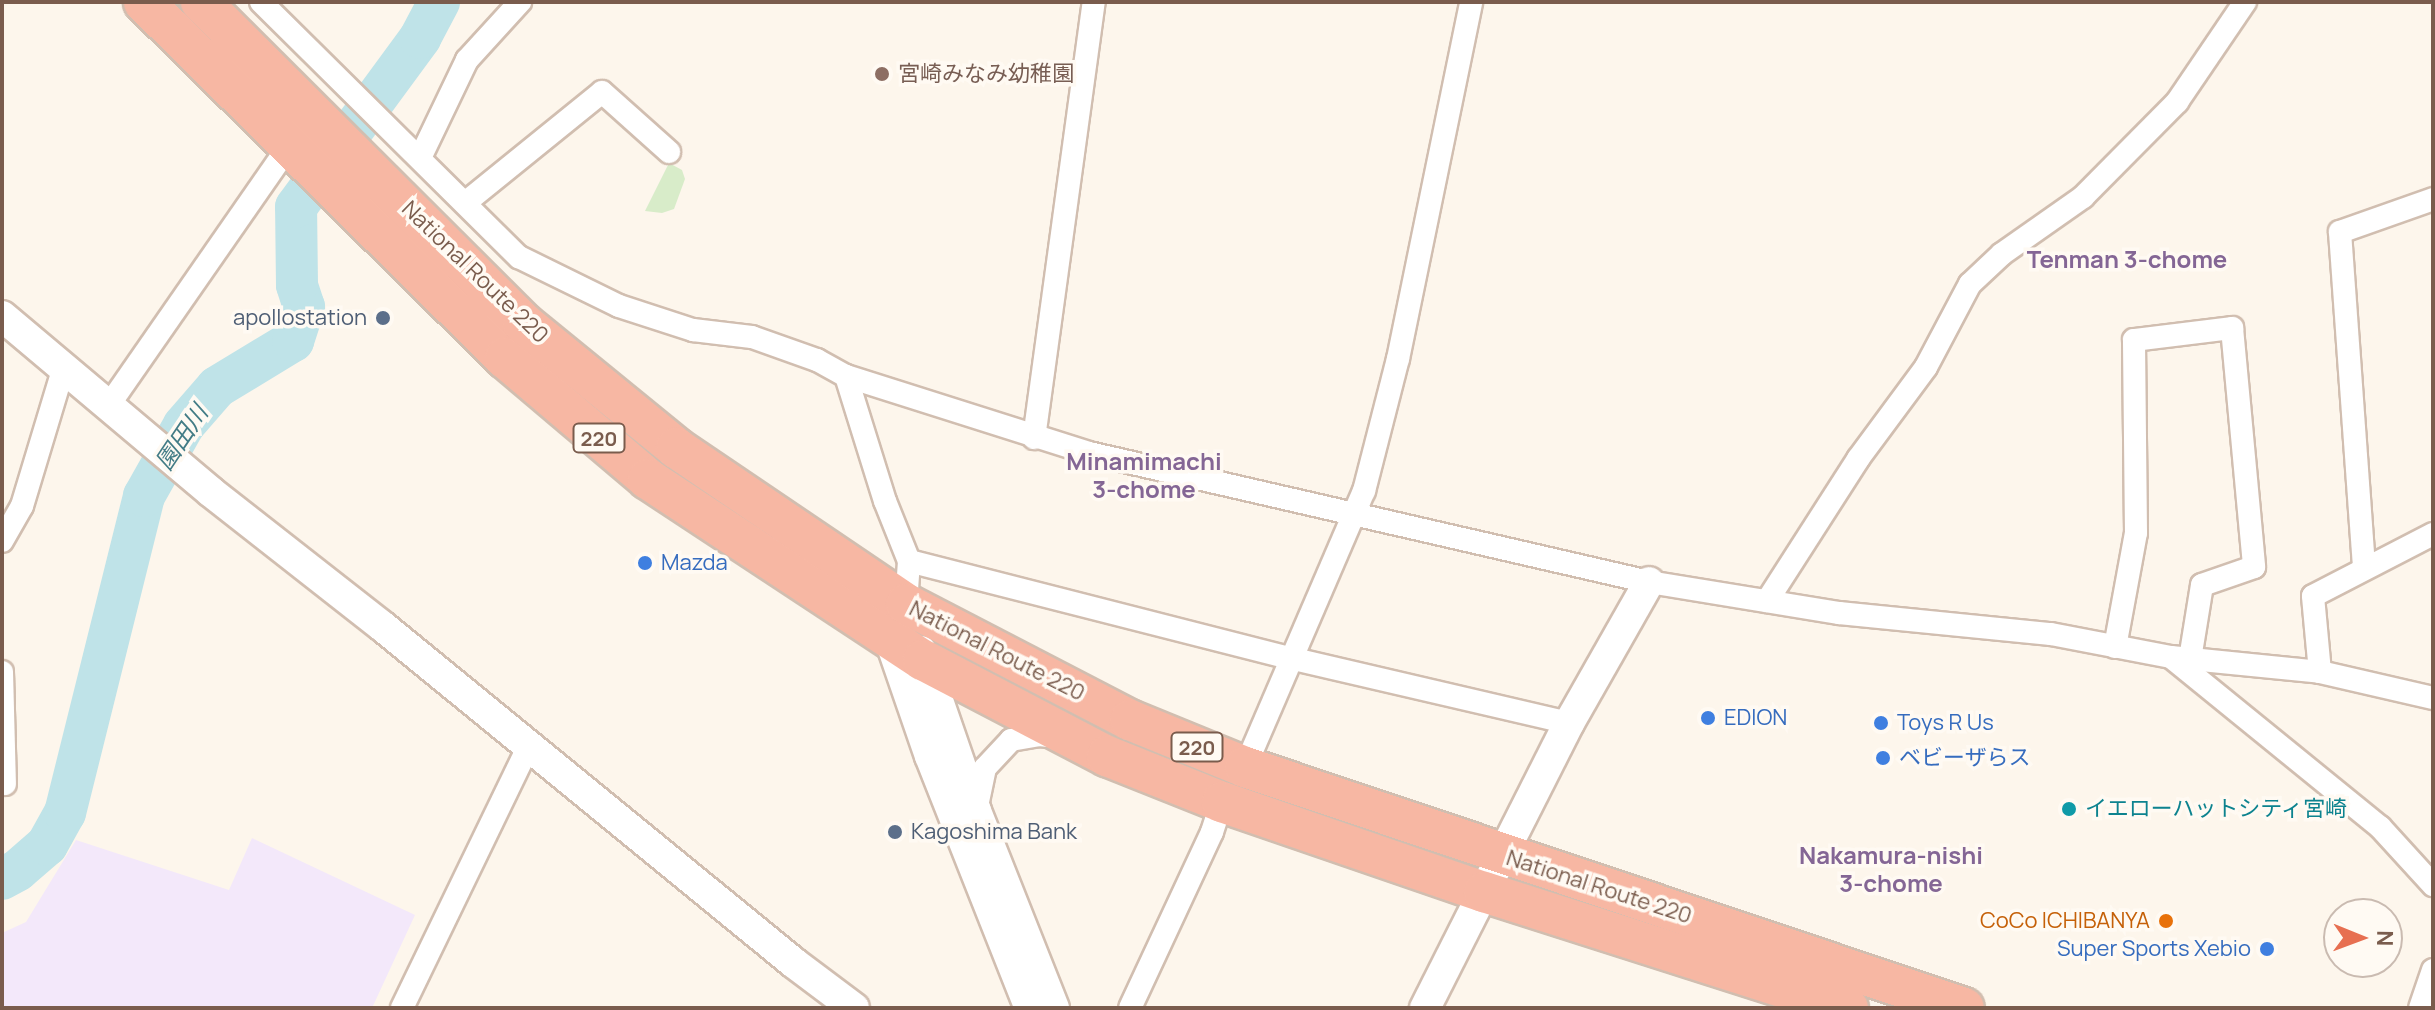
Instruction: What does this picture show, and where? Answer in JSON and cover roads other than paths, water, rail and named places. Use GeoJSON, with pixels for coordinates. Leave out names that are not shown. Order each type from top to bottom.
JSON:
{"type":"FeatureCollection","features":[{"type":"Feature","properties":{"kind":"highway","name":"National Route 220"},"geometry":{"type":"LineString","coordinates":[[144,2],[290,150],[505,358],[648,479],[897,620],[1245,767],[1964,1008]]}},
{"type":"Feature","properties":{"kind":"highway","name":"National Route 220"},"geometry":{"type":"LineString","coordinates":[[201,2],[523,323],[676,448],[897,620],[923,660],[1107,756],[1222,802],[1484,892],[1848,1008]]}},
{"type":"Feature","properties":{"kind":"street"},"geometry":{"type":"LineString","coordinates":[[261,2],[333,77],[519,257],[619,306],[693,330],[752,337],[817,360],[846,376],[972,413],[1034,438],[1649,582],[1839,613],[2051,634],[2180,658],[2320,672],[2433,698]]}},
{"type":"Feature","properties":{"kind":"street"},"geometry":{"type":"LineString","coordinates":[[420,158],[467,60],[520,2]]}},
{"type":"Feature","properties":{"kind":"street"},"geometry":{"type":"LineString","coordinates":[[1034,438],[1094,2]]}},
{"type":"Feature","properties":{"kind":"street"},"geometry":{"type":"LineString","coordinates":[[1245,767],[1356,512],[1398,359],[1471,2]]}},
{"type":"Feature","properties":{"kind":"street"},"geometry":{"type":"LineString","coordinates":[[1767,601],[1858,459],[1926,367],[1970,284],[2002,254],[2083,197],[2177,102],[2245,2]]}},
{"type":"Feature","properties":{"kind":"street"},"geometry":{"type":"LineString","coordinates":[[465,203],[602,92],[669,152]]}},
{"type":"Feature","properties":{"kind":"street"},"geometry":{"type":"LineString","coordinates":[[117,412],[290,150]]}},
{"type":"Feature","properties":{"kind":"street"},"geometry":{"type":"LineString","coordinates":[[2364,567],[2340,232],[2433,199]]}},
{"type":"Feature","properties":{"kind":"street"},"geometry":{"type":"LineString","coordinates":[[2,316],[211,492],[529,745],[794,963],[854,1008]]}},
{"type":"Feature","properties":{"kind":"street"},"geometry":{"type":"LineString","coordinates":[[2115,647],[2136,533],[2134,340],[2232,328],[2254,567],[2202,585],[2180,658]]}},
{"type":"Feature","properties":{"kind":"street"},"geometry":{"type":"LineString","coordinates":[[2,541],[22,506],[64,367]]}},
{"type":"Feature","properties":{"kind":"street"},"geometry":{"type":"LineString","coordinates":[[846,376],[885,501],[909,561],[897,620],[930,756],[1030,1008]]}},
{"type":"Feature","properties":{"kind":"street"},"geometry":{"type":"LineString","coordinates":[[2320,672],[2313,596],[2433,534]]}},
{"type":"Feature","properties":{"kind":"street"},"geometry":{"type":"LineString","coordinates":[[909,561],[1294,659],[1569,723]]}},
{"type":"Feature","properties":{"kind":"street"},"geometry":{"type":"LineString","coordinates":[[1425,1008],[1569,723],[1649,582]]}},
{"type":"Feature","properties":{"kind":"street"},"geometry":{"type":"LineString","coordinates":[[2180,658],[2380,827],[2433,885]]}},
{"type":"Feature","properties":{"kind":"street"},"geometry":{"type":"LineString","coordinates":[[923,660],[976,811],[1054,1008]]}},
{"type":"Feature","properties":{"kind":"street"},"geometry":{"type":"LineString","coordinates":[[2,672],[5,784]]}},
{"type":"Feature","properties":{"kind":"street"},"geometry":{"type":"LineString","coordinates":[[976,811],[985,768],[1011,740],[1039,735],[1075,739]]}},
{"type":"Feature","properties":{"kind":"street"},"geometry":{"type":"LineString","coordinates":[[402,1008],[529,745]]}},
{"type":"Feature","properties":{"kind":"street"},"geometry":{"type":"LineString","coordinates":[[1130,1008],[1212,832],[1222,802]]}},
{"type":"Feature","properties":{"kind":"street"},"geometry":{"type":"LineString","coordinates":[[2420,1008],[2433,970]]}},
{"type":"Feature","properties":{"kind":"waterway","name":"園田川"},"geometry":{"type":"LineString","coordinates":[[2,879],[18,870],[47,845],[65,813],[144,496],[184,425],[217,387],[293,341],[304,307],[297,285],[296,207],[420,38],[439,2]]}},
{"type":"Feature","properties":{"kind":"place","name":"宮崎みなみ幼稚園"},"geometry":{"type":"Point","coordinates":[882,74]}},
{"type":"Feature","properties":{"kind":"place","name":"apollostation"},"geometry":{"type":"Point","coordinates":[383,318]}},
{"type":"Feature","properties":{"kind":"place","name":"Mazda"},"geometry":{"type":"Point","coordinates":[645,563]}},
{"type":"Feature","properties":{"kind":"place","name":"EDION"},"geometry":{"type":"Point","coordinates":[1708,718]}},
{"type":"Feature","properties":{"kind":"place","name":"Toys R Us"},"geometry":{"type":"Point","coordinates":[1881,723]}},
{"type":"Feature","properties":{"kind":"place","name":"ベビーザらス"},"geometry":{"type":"Point","coordinates":[1883,758]}},
{"type":"Feature","properties":{"kind":"place","name":"イエローハットシティ宮崎"},"geometry":{"type":"Point","coordinates":[2069,809]}},
{"type":"Feature","properties":{"kind":"place","name":"Kagoshima Bank"},"geometry":{"type":"Point","coordinates":[895,832]}},
{"type":"Feature","properties":{"kind":"place","name":"CoCo ICHIBANYA"},"geometry":{"type":"Point","coordinates":[2166,921]}},
{"type":"Feature","properties":{"kind":"place","name":"Super Sports Xebio"},"geometry":{"type":"Point","coordinates":[2267,949]}},
{"type":"Feature","properties":{"kind":"district","name":"Tenman 3-chome"},"geometry":{"type":"Point","coordinates":[2127,259]}},
{"type":"Feature","properties":{"kind":"district","name":"Minamimachi 3-chome"},"geometry":{"type":"Point","coordinates":[1144,475]}},
{"type":"Feature","properties":{"kind":"district","name":"Nakamura-nishi 3-chome"},"geometry":{"type":"Point","coordinates":[1891,869]}}]}
